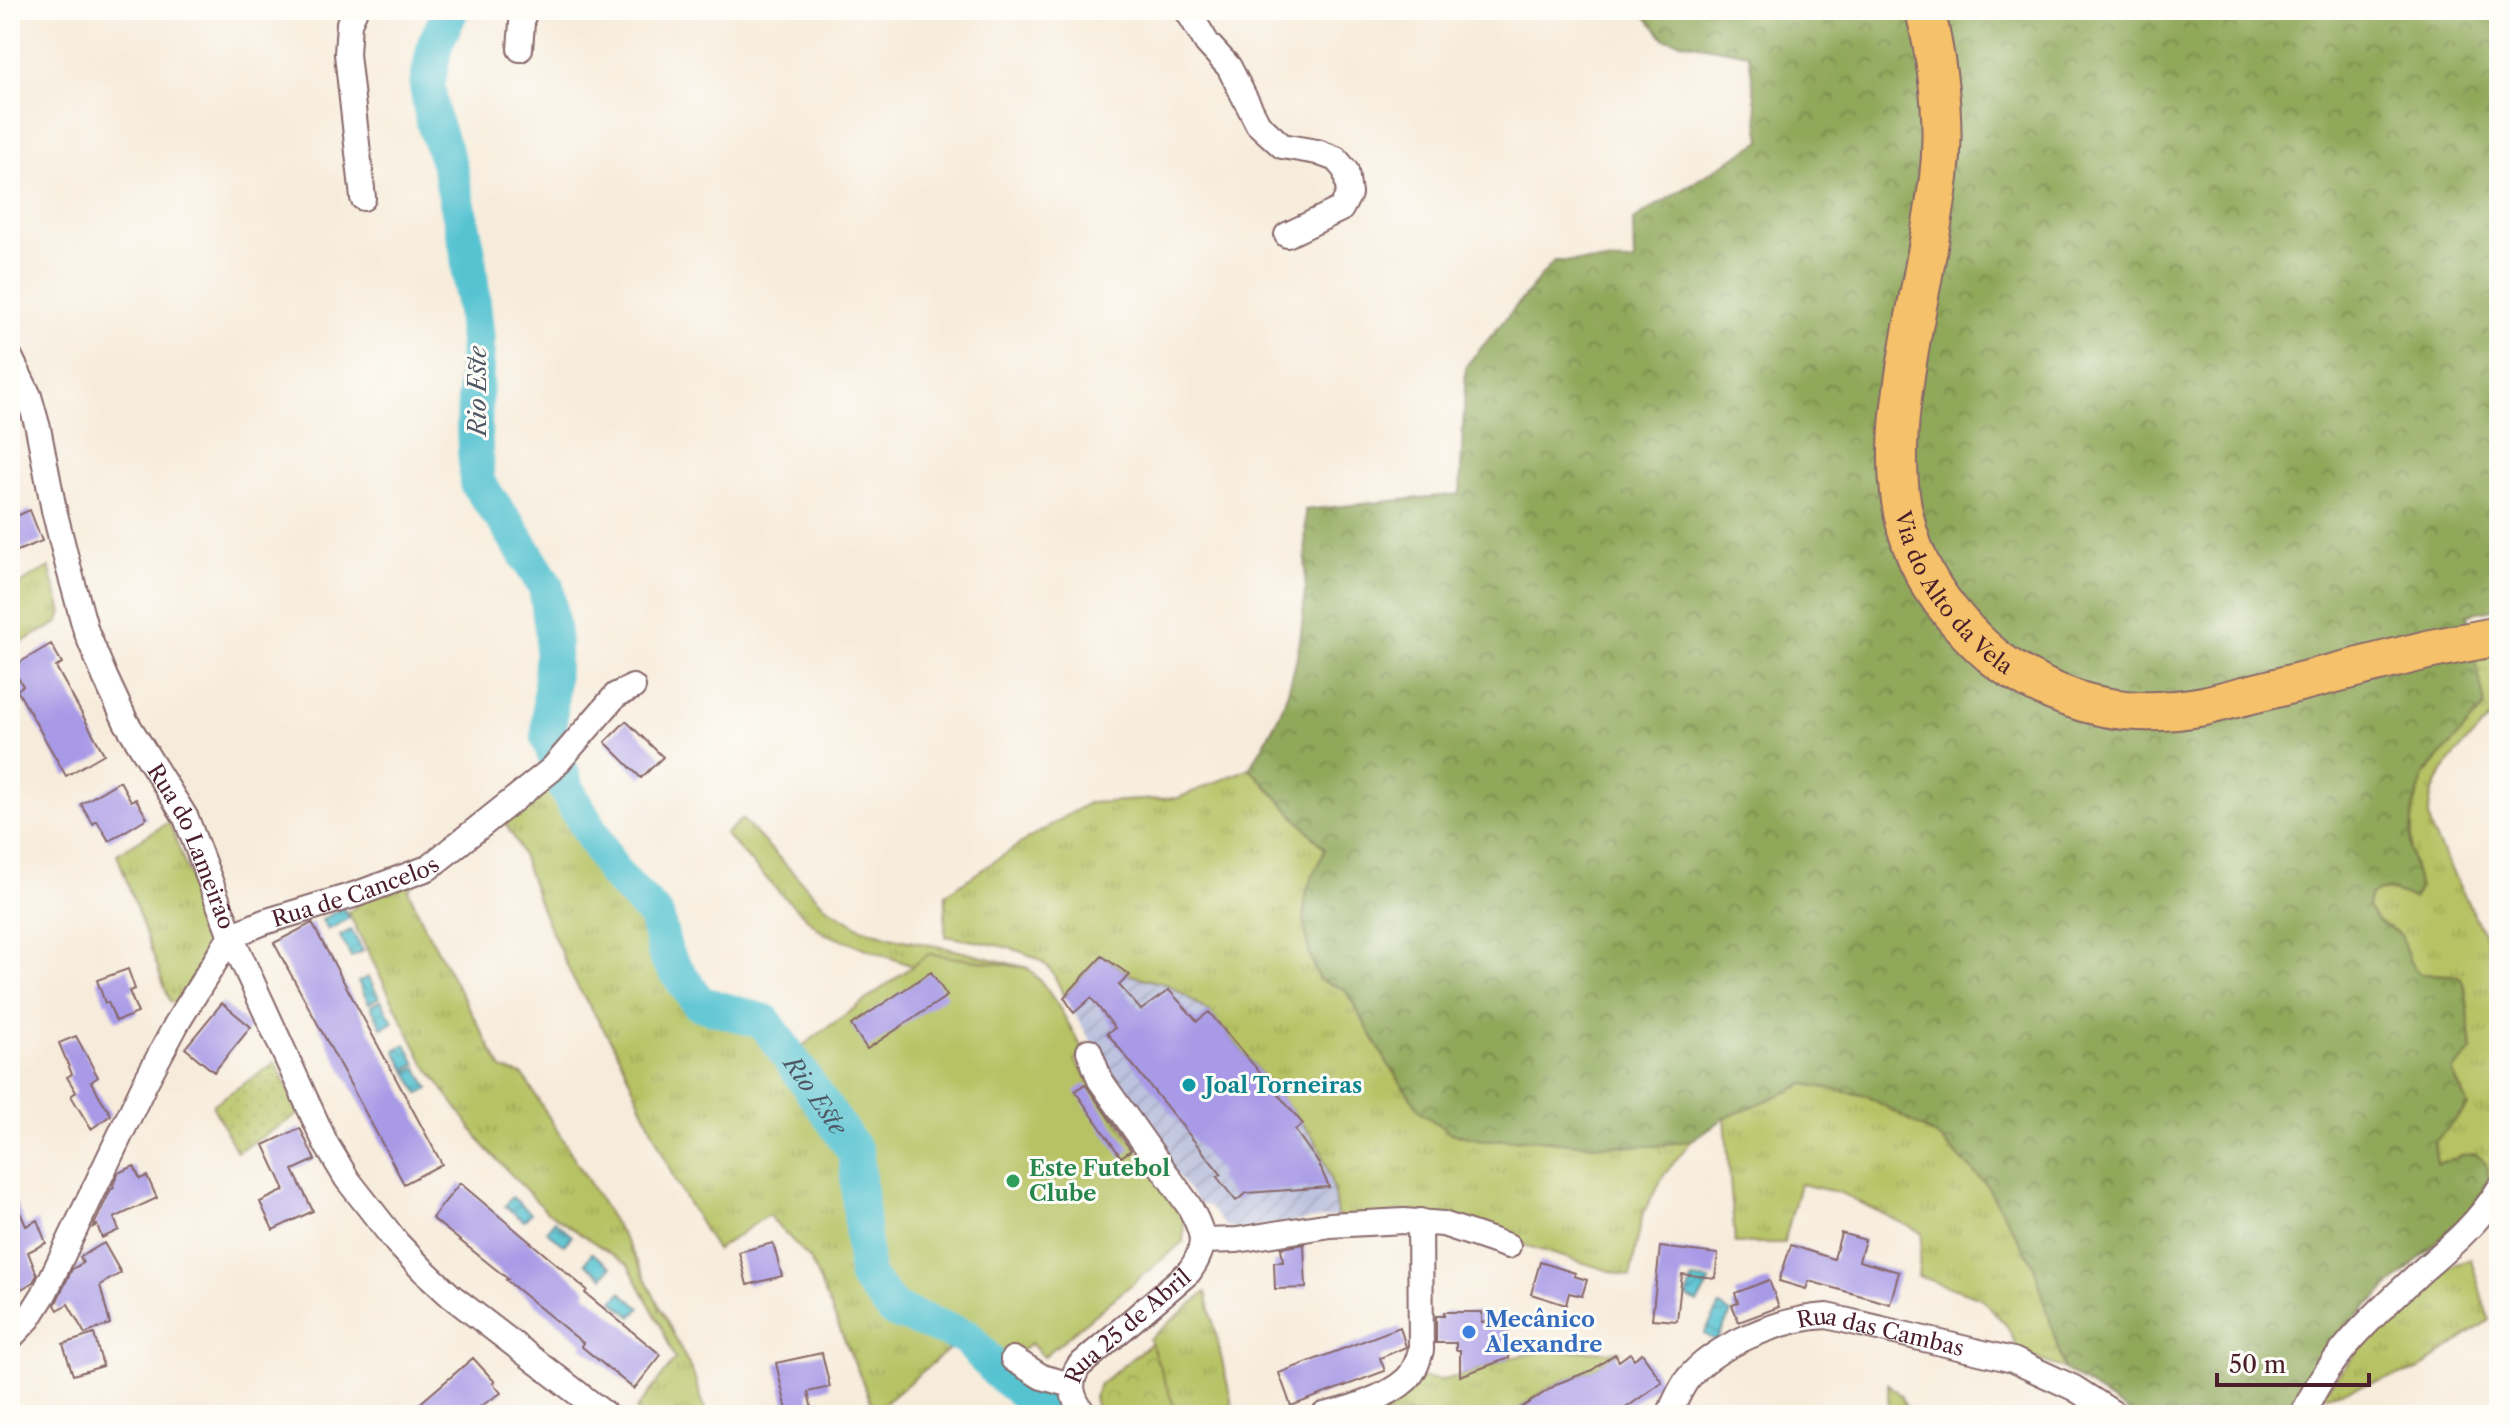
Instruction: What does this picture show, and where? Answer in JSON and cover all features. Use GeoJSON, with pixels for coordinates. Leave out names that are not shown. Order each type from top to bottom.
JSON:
{"type":"FeatureCollection","features":[{"type":"Feature","properties":{"kind":"main road","name":"Via do Alto da Vela"},"geometry":{"type":"LineString","coordinates":[[1925,10],[1934,44],[1940,107],[1939,175],[1900,406],[1897,470],[1904,521],[1924,574],[1939,599],[1971,638],[2002,664],[2039,687],[2088,705],[2153,712],[2204,706],[2411,654],[2499,636]]}},
{"type":"Feature","properties":{"kind":"street"},"geometry":{"type":"LineString","coordinates":[[355,10],[349,23],[347,54],[363,198]]}},
{"type":"Feature","properties":{"kind":"street"},"geometry":{"type":"LineString","coordinates":[[520,49],[523,10]]}},
{"type":"Feature","properties":{"kind":"street"},"geometry":{"type":"LineString","coordinates":[[1187,10],[1207,43],[1229,67],[1258,124],[1282,146],[1336,159],[1346,171],[1349,194],[1341,209],[1287,235]]}},
{"type":"Feature","properties":{"kind":"street","name":"Rua do Lameirão"},"geometry":{"type":"LineString","coordinates":[[10,357],[29,396],[38,428],[60,538],[86,631],[126,722],[186,818],[231,936],[326,1144],[347,1179],[397,1243],[451,1296],[606,1415]]}},
{"type":"Feature","properties":{"kind":"street","name":"Rua de Cancelos"},"geometry":{"type":"LineString","coordinates":[[231,936],[264,922],[357,894],[428,868],[552,769],[616,695],[633,687]]}},
{"type":"Feature","properties":{"kind":"street"},"geometry":{"type":"LineString","coordinates":[[10,1338],[29,1318],[44,1294],[145,1083],[177,1023],[231,936]]}},
{"type":"Feature","properties":{"kind":"street"},"geometry":{"type":"LineString","coordinates":[[1089,1051],[1100,1080],[1189,1206],[1203,1241],[1237,1240],[1330,1225],[1420,1221],[1443,1224],[1508,1246]]}},
{"type":"Feature","properties":{"kind":"street"},"geometry":{"type":"LineString","coordinates":[[2303,1415],[2318,1384],[2361,1330],[2468,1231],[2499,1189]]}},
{"type":"Feature","properties":{"kind":"street"},"geometry":{"type":"LineString","coordinates":[[1324,1415],[1344,1411],[1394,1389],[1408,1378],[1417,1365],[1421,1350],[1420,1221]]}},
{"type":"Feature","properties":{"kind":"street","name":"Rua 25 de Abril"},"geometry":{"type":"LineString","coordinates":[[1085,1415],[1071,1385],[1079,1366],[1189,1272],[1199,1258],[1203,1241]]}},
{"type":"Feature","properties":{"kind":"street","name":"Rua das Cambas"},"geometry":{"type":"LineString","coordinates":[[1669,1415],[1687,1380],[1723,1351],[1787,1322],[1827,1316],[2013,1360],[2074,1388],[2116,1415]]}},
{"type":"Feature","properties":{"kind":"street"},"geometry":{"type":"LineString","coordinates":[[1013,1359],[1042,1377],[1071,1385]]}},
{"type":"Feature","properties":{"kind":"shaded area"},"geometry":{"type":"Polygon","coordinates":[[[1102,956],[1130,975],[1169,985],[1209,1012],[1314,1138],[1325,1158],[1334,1187],[1337,1216],[1241,1229],[1225,1226],[1208,1206],[1197,1202],[1152,1141],[1074,1013],[1102,956]]]}},
{"type":"Feature","properties":{"kind":"green space"},"geometry":{"type":"Polygon","coordinates":[[[1640,10],[2499,10],[2499,608],[2467,614],[2485,706],[2424,775],[2413,809],[2410,851],[2419,889],[2413,899],[2391,891],[2380,891],[2369,896],[2368,908],[2377,920],[2401,935],[2409,960],[2419,974],[2453,975],[2461,979],[2466,991],[2472,1051],[2452,1071],[2468,1106],[2434,1143],[2437,1164],[2462,1155],[2476,1154],[2485,1163],[2489,1179],[2472,1210],[2335,1336],[2310,1369],[2290,1415],[2133,1415],[2064,1369],[2034,1265],[1985,1183],[1940,1138],[1867,1096],[1805,1084],[1725,1118],[1692,1140],[1656,1146],[1592,1145],[1529,1139],[1483,1140],[1450,1133],[1421,1112],[1388,1064],[1345,989],[1319,980],[1308,948],[1304,914],[1309,886],[1325,849],[1250,768],[1280,713],[1296,663],[1305,588],[1305,510],[1460,494],[1466,366],[1554,261],[1634,262],[1633,220],[1761,141],[1749,54],[1665,39],[1640,10]]]}},
{"type":"Feature","properties":{"kind":"green space"},"geometry":{"type":"Polygon","coordinates":[[[49,567],[62,612],[58,623],[10,648],[10,593],[49,567]]]}},
{"type":"Feature","properties":{"kind":"green space"},"geometry":{"type":"Polygon","coordinates":[[[2499,652],[2499,735],[2491,718],[2461,749],[2435,786],[2429,813],[2432,832],[2499,964],[2499,1165],[2495,1178],[2472,1210],[2462,1155],[2437,1165],[2434,1142],[2468,1106],[2452,1071],[2472,1051],[2466,991],[2461,979],[2453,975],[2419,974],[2409,960],[2401,935],[2377,920],[2368,908],[2369,896],[2380,891],[2391,891],[2413,899],[2419,889],[2410,851],[2413,809],[2424,775],[2448,746],[2476,656],[2499,652]]]}},
{"type":"Feature","properties":{"kind":"green space"},"geometry":{"type":"Polygon","coordinates":[[[1250,768],[1325,849],[1307,891],[1310,958],[1319,980],[1345,989],[1388,1064],[1483,1140],[1529,1139],[1592,1145],[1656,1146],[1692,1140],[1664,1175],[1643,1213],[1630,1277],[1514,1242],[1337,1216],[1330,1176],[1314,1138],[1209,1012],[1169,985],[1130,975],[1102,956],[1064,997],[1049,968],[1029,955],[945,936],[946,894],[1088,803],[1178,798],[1250,768]]]}},
{"type":"Feature","properties":{"kind":"green space"},"geometry":{"type":"Polygon","coordinates":[[[551,775],[603,868],[649,920],[659,954],[693,1007],[761,1029],[849,1155],[858,1276],[890,1315],[960,1340],[875,1411],[810,1259],[768,1215],[716,1250],[675,1181],[616,1049],[574,981],[544,915],[518,845],[506,824],[496,820],[551,775]]]}},
{"type":"Feature","properties":{"kind":"green space"},"geometry":{"type":"Polygon","coordinates":[[[742,819],[825,906],[861,928],[1028,968],[929,954],[913,966],[823,933],[781,894],[725,834],[742,819]]]}},
{"type":"Feature","properties":{"kind":"green space"},"geometry":{"type":"Polygon","coordinates":[[[169,822],[202,909],[211,950],[177,1003],[170,1002],[117,854],[169,822]]]}},
{"type":"Feature","properties":{"kind":"green space"},"geometry":{"type":"Polygon","coordinates":[[[420,878],[408,890],[425,927],[502,1069],[523,1075],[631,1250],[693,1373],[707,1415],[641,1415],[636,1410],[675,1359],[628,1265],[546,1211],[485,1147],[423,1061],[348,912],[368,898],[420,878]]]}},
{"type":"Feature","properties":{"kind":"green space","name":"Este Futebol Clube"},"geometry":{"type":"Polygon","coordinates":[[[929,954],[1028,968],[1059,1007],[1085,1053],[1075,1060],[1184,1215],[1183,1242],[1043,1357],[1031,1343],[1004,1367],[969,1332],[898,1302],[873,1270],[861,1148],[794,1052],[929,954]]]}},
{"type":"Feature","properties":{"kind":"green space"},"geometry":{"type":"Polygon","coordinates":[[[276,1062],[299,1114],[237,1152],[212,1105],[276,1062]]]}},
{"type":"Feature","properties":{"kind":"green space"},"geometry":{"type":"Polygon","coordinates":[[[1805,1084],[1867,1096],[1940,1138],[1985,1183],[2034,1265],[2064,1369],[2020,1353],[2007,1326],[1981,1298],[1918,1276],[1922,1233],[1841,1193],[1800,1184],[1784,1243],[1735,1243],[1725,1118],[1805,1084]]]}},
{"type":"Feature","properties":{"kind":"green space"},"geometry":{"type":"Polygon","coordinates":[[[2471,1259],[2489,1320],[2418,1370],[2320,1397],[2376,1329],[2442,1269],[2471,1259]]]}},
{"type":"Feature","properties":{"kind":"green space"},"geometry":{"type":"Polygon","coordinates":[[[1206,1292],[1234,1412],[1233,1415],[1177,1415],[1149,1339],[1206,1292]]]}},
{"type":"Feature","properties":{"kind":"green space"},"geometry":{"type":"Polygon","coordinates":[[[1151,1343],[1177,1415],[1103,1415],[1094,1397],[1100,1384],[1151,1343]]]}},
{"type":"Feature","properties":{"kind":"green space"},"geometry":{"type":"Polygon","coordinates":[[[1548,1350],[1619,1352],[1592,1370],[1551,1386],[1510,1415],[1347,1415],[1418,1377],[1441,1380],[1509,1358],[1548,1350]]]}},
{"type":"Feature","properties":{"kind":"green space"},"geometry":{"type":"Polygon","coordinates":[[[1888,1384],[1900,1395],[1910,1415],[1889,1415],[1888,1384]]]}},
{"type":"Feature","properties":{"kind":"water"},"geometry":{"type":"Polygon","coordinates":[[[343,907],[349,918],[328,930],[322,920],[343,907]]]}},
{"type":"Feature","properties":{"kind":"water"},"geometry":{"type":"Polygon","coordinates":[[[351,930],[363,951],[351,957],[340,936],[351,930]]]}},
{"type":"Feature","properties":{"kind":"water"},"geometry":{"type":"Polygon","coordinates":[[[368,977],[379,997],[369,1003],[358,982],[368,977]]]}},
{"type":"Feature","properties":{"kind":"water"},"geometry":{"type":"Polygon","coordinates":[[[381,1000],[393,1022],[382,1028],[371,1006],[381,1000]]]}},
{"type":"Feature","properties":{"kind":"water"},"geometry":{"type":"Polygon","coordinates":[[[406,1044],[416,1064],[406,1070],[395,1050],[406,1044]]]}},
{"type":"Feature","properties":{"kind":"water"},"geometry":{"type":"Polygon","coordinates":[[[417,1067],[429,1089],[419,1094],[407,1072],[417,1067]]]}},
{"type":"Feature","properties":{"kind":"water"},"geometry":{"type":"Polygon","coordinates":[[[512,1197],[531,1213],[524,1221],[505,1206],[512,1197]]]}},
{"type":"Feature","properties":{"kind":"water"},"geometry":{"type":"Polygon","coordinates":[[[554,1221],[572,1236],[564,1245],[546,1231],[554,1221]]]}},
{"type":"Feature","properties":{"kind":"water"},"geometry":{"type":"Polygon","coordinates":[[[592,1253],[611,1267],[603,1277],[585,1263],[592,1253]]]}},
{"type":"Feature","properties":{"kind":"water"},"geometry":{"type":"Polygon","coordinates":[[[1692,1279],[1710,1281],[1697,1303],[1687,1297],[1692,1279]]]}},
{"type":"Feature","properties":{"kind":"water"},"geometry":{"type":"Polygon","coordinates":[[[621,1292],[640,1308],[632,1317],[613,1301],[621,1292]]]}},
{"type":"Feature","properties":{"kind":"water"},"geometry":{"type":"Polygon","coordinates":[[[1720,1306],[1731,1313],[1716,1341],[1704,1334],[1720,1306]]]}},
{"type":"Feature","properties":{"kind":"building"},"geometry":{"type":"Polygon","coordinates":[[[30,510],[42,541],[10,554],[10,519],[30,510]]]}},
{"type":"Feature","properties":{"kind":"building"},"geometry":{"type":"Polygon","coordinates":[[[51,644],[62,663],[56,667],[104,754],[66,776],[17,690],[23,686],[12,667],[51,644]]]}},
{"type":"Feature","properties":{"kind":"building"},"geometry":{"type":"Polygon","coordinates":[[[626,721],[663,757],[641,778],[605,742],[626,721]]]}},
{"type":"Feature","properties":{"kind":"building"},"geometry":{"type":"Polygon","coordinates":[[[120,781],[131,801],[136,799],[147,818],[109,841],[97,821],[93,824],[81,804],[120,781]]]}},
{"type":"Feature","properties":{"kind":"building"},"geometry":{"type":"Polygon","coordinates":[[[312,923],[442,1164],[404,1184],[274,943],[312,923]]]}},
{"type":"Feature","properties":{"kind":"building"},"geometry":{"type":"Polygon","coordinates":[[[1102,956],[1130,975],[1119,985],[1141,1010],[1169,990],[1197,1021],[1209,1012],[1303,1124],[1295,1130],[1319,1164],[1329,1187],[1247,1193],[1236,1201],[1217,1177],[1221,1174],[1107,1033],[1115,1028],[1091,998],[1074,1013],[1064,997],[1102,956]]]}},
{"type":"Feature","properties":{"kind":"building"},"geometry":{"type":"Polygon","coordinates":[[[128,969],[135,989],[129,991],[138,1013],[116,1021],[108,1002],[105,1003],[97,980],[128,969]]]}},
{"type":"Feature","properties":{"kind":"building"},"geometry":{"type":"Polygon","coordinates":[[[931,972],[947,996],[867,1049],[851,1025],[931,972]]]}},
{"type":"Feature","properties":{"kind":"building"},"geometry":{"type":"Polygon","coordinates":[[[222,1003],[251,1027],[214,1072],[185,1048],[222,1003]]]}},
{"type":"Feature","properties":{"kind":"building"},"geometry":{"type":"Polygon","coordinates":[[[76,1036],[98,1077],[91,1082],[111,1115],[91,1129],[71,1096],[76,1092],[67,1077],[72,1074],[59,1043],[76,1036]]]}},
{"type":"Feature","properties":{"kind":"building"},"geometry":{"type":"Polygon","coordinates":[[[1085,1084],[1131,1150],[1121,1157],[1075,1091],[1085,1084]]]}},
{"type":"Feature","properties":{"kind":"building"},"geometry":{"type":"Polygon","coordinates":[[[300,1128],[315,1160],[293,1170],[313,1211],[273,1230],[260,1202],[285,1190],[264,1145],[300,1128]]]}},
{"type":"Feature","properties":{"kind":"building"},"geometry":{"type":"Polygon","coordinates":[[[134,1166],[140,1179],[147,1176],[157,1198],[114,1218],[119,1230],[102,1238],[97,1225],[93,1227],[114,1188],[118,1173],[134,1166]]]}},
{"type":"Feature","properties":{"kind":"building"},"geometry":{"type":"Polygon","coordinates":[[[460,1183],[661,1355],[634,1389],[581,1346],[583,1343],[508,1279],[432,1218],[460,1183]]]}},
{"type":"Feature","properties":{"kind":"building"},"geometry":{"type":"Polygon","coordinates":[[[10,1189],[26,1226],[37,1220],[46,1243],[28,1252],[37,1275],[33,1282],[10,1296],[10,1189]]]}},
{"type":"Feature","properties":{"kind":"building"},"geometry":{"type":"Polygon","coordinates":[[[1841,1233],[1865,1240],[1859,1261],[1899,1272],[1890,1304],[1809,1281],[1806,1289],[1779,1281],[1791,1245],[1834,1259],[1841,1233]]]}},
{"type":"Feature","properties":{"kind":"building"},"geometry":{"type":"Polygon","coordinates":[[[104,1243],[121,1273],[100,1285],[110,1324],[85,1334],[68,1304],[58,1310],[55,1305],[72,1269],[83,1263],[80,1257],[104,1243]]]}},
{"type":"Feature","properties":{"kind":"building"},"geometry":{"type":"Polygon","coordinates":[[[773,1243],[782,1276],[747,1285],[739,1252],[773,1243]]]}},
{"type":"Feature","properties":{"kind":"building"},"geometry":{"type":"Polygon","coordinates":[[[1304,1244],[1306,1288],[1275,1289],[1274,1262],[1283,1262],[1281,1248],[1304,1244]]]}},
{"type":"Feature","properties":{"kind":"building"},"geometry":{"type":"Polygon","coordinates":[[[1660,1247],[1718,1254],[1715,1278],[1682,1274],[1677,1321],[1652,1319],[1660,1247]]]}},
{"type":"Feature","properties":{"kind":"building"},"geometry":{"type":"Polygon","coordinates":[[[1540,1262],[1587,1280],[1582,1296],[1569,1293],[1566,1305],[1531,1294],[1540,1262]]]}},
{"type":"Feature","properties":{"kind":"building"},"geometry":{"type":"Polygon","coordinates":[[[1769,1280],[1779,1307],[1739,1322],[1732,1305],[1738,1303],[1735,1293],[1769,1280]]]}},
{"type":"Feature","properties":{"kind":"building"},"geometry":{"type":"Polygon","coordinates":[[[1444,1312],[1482,1312],[1482,1322],[1508,1321],[1509,1358],[1460,1376],[1460,1350],[1456,1350],[1456,1343],[1436,1343],[1436,1316],[1444,1316],[1444,1312]]]}},
{"type":"Feature","properties":{"kind":"building"},"geometry":{"type":"Polygon","coordinates":[[[1400,1327],[1406,1347],[1380,1358],[1385,1371],[1291,1406],[1279,1373],[1400,1327]]]}},
{"type":"Feature","properties":{"kind":"building"},"geometry":{"type":"Polygon","coordinates":[[[94,1334],[103,1366],[73,1375],[63,1344],[94,1334]]]}},
{"type":"Feature","properties":{"kind":"building"},"geometry":{"type":"Polygon","coordinates":[[[822,1353],[830,1387],[808,1392],[813,1415],[788,1415],[776,1363],[822,1353]]]}},
{"type":"Feature","properties":{"kind":"building"},"geometry":{"type":"Polygon","coordinates":[[[1630,1353],[1634,1359],[1642,1353],[1662,1382],[1616,1415],[1510,1415],[1559,1383],[1592,1370],[1615,1354],[1619,1361],[1630,1353]]]}},
{"type":"Feature","properties":{"kind":"building"},"geometry":{"type":"Polygon","coordinates":[[[473,1358],[501,1393],[467,1415],[424,1415],[417,1406],[473,1358]]]}},
{"type":"Feature","properties":{"kind":"waterway","name":"Rio Este"},"geometry":{"type":"LineString","coordinates":[[451,10],[435,44],[427,86],[467,247],[477,341],[474,428],[477,483],[546,587],[553,635],[549,738],[556,758]]}},
{"type":"Feature","properties":{"kind":"waterway","name":"Rio Este"},"geometry":{"type":"LineString","coordinates":[[561,771],[566,789],[614,873],[656,916],[666,956],[699,1003],[765,1022],[856,1153],[866,1277],[894,1310],[966,1337],[999,1373],[1053,1415]]}},
{"type":"Feature","properties":{"kind":"place","name":"Joal Torneiras"},"geometry":{"type":"Point","coordinates":[1189,1085]}},
{"type":"Feature","properties":{"kind":"place","name":"Este Futebol Clube"},"geometry":{"type":"Point","coordinates":[1013,1181]}},
{"type":"Feature","properties":{"kind":"place","name":"Mecânico Alexandre"},"geometry":{"type":"Point","coordinates":[1469,1332]}}]}
